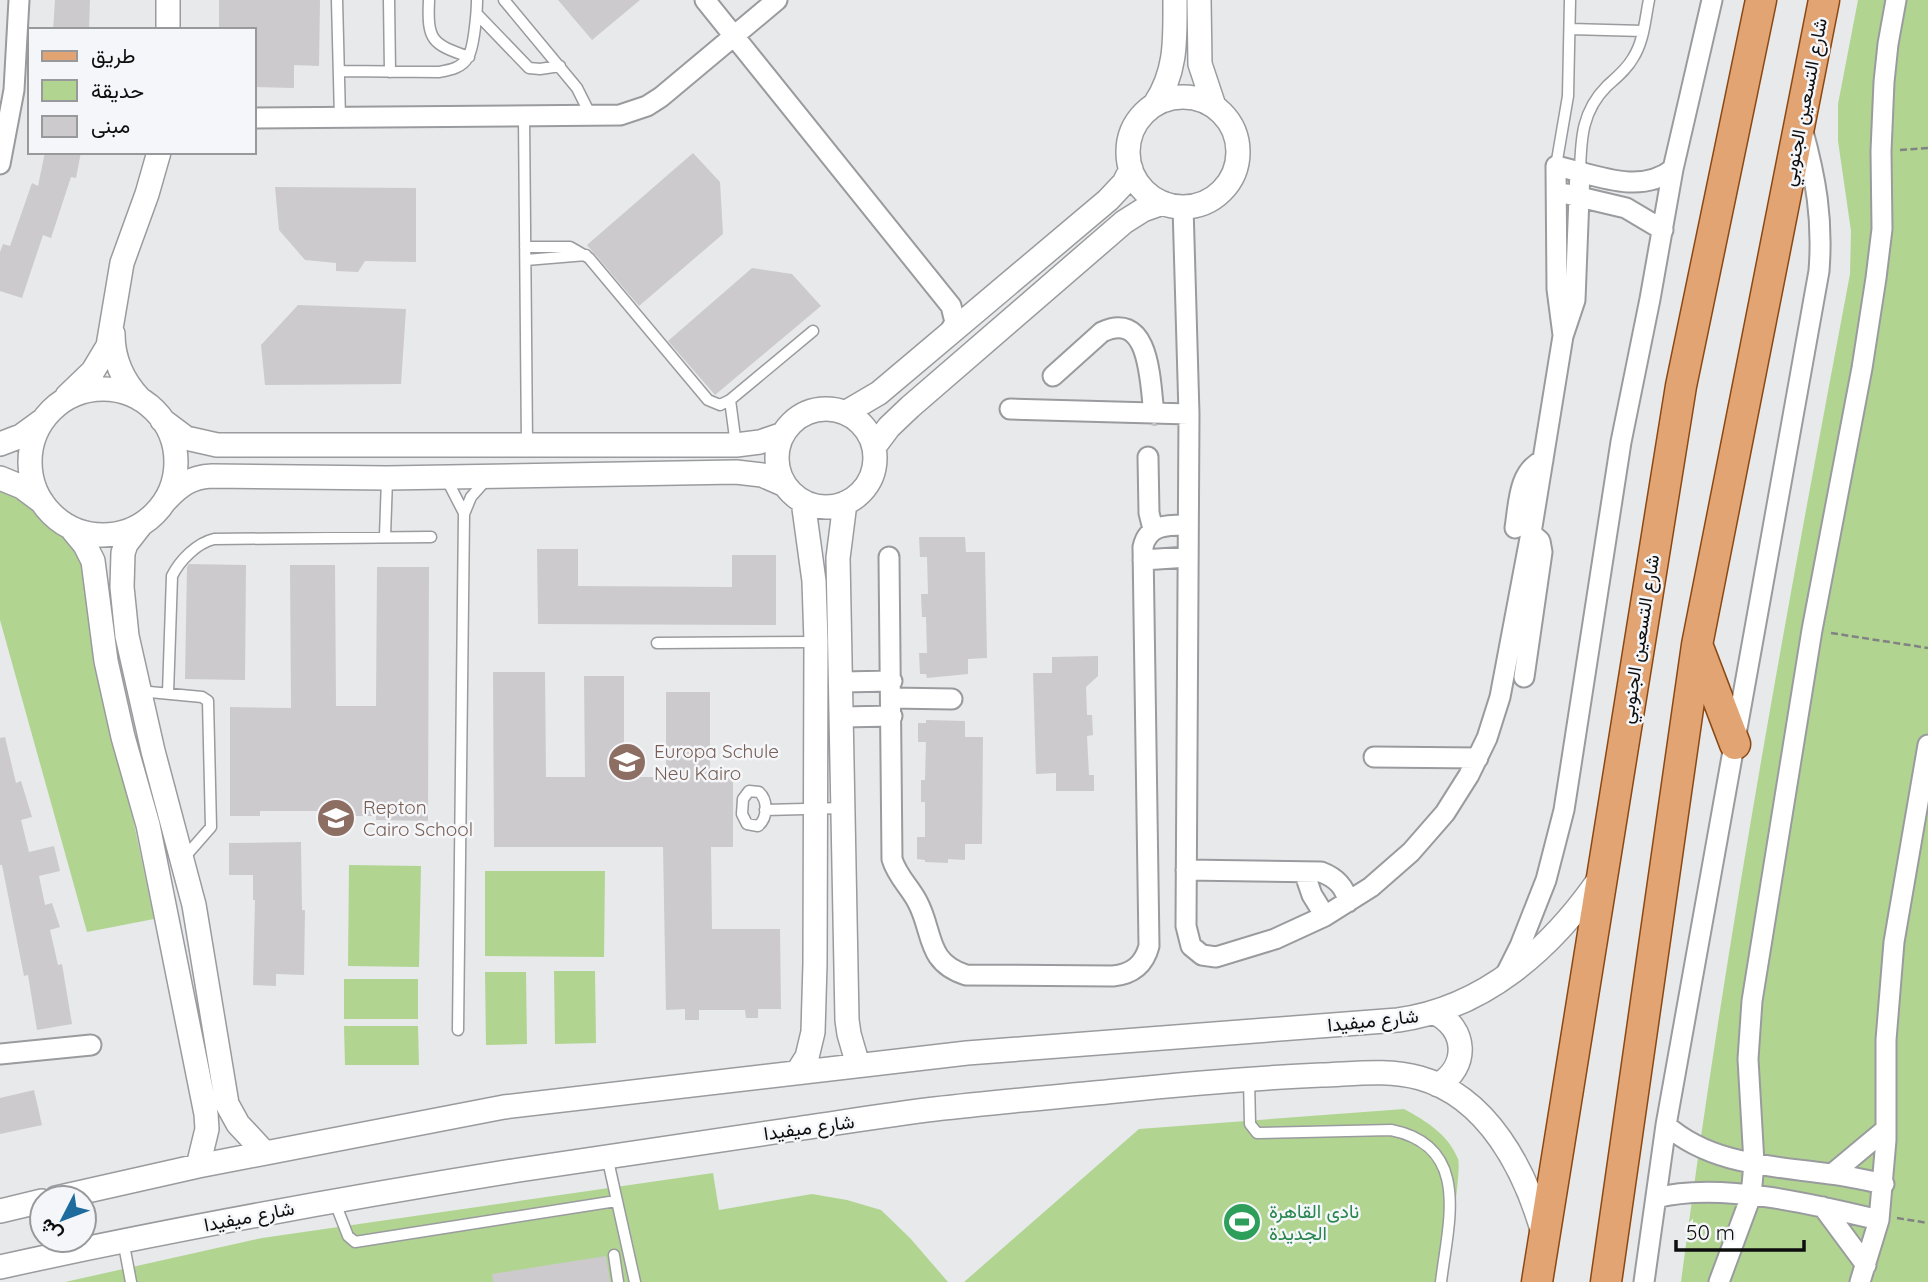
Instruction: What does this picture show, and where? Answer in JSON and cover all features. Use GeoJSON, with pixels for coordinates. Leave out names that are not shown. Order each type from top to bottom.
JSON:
{"type":"FeatureCollection","features":[{"type":"Feature","properties":{"kind":"main road","name":"شارع التسعين الجنوبي"},"geometry":{"type":"LineString","coordinates":[[1536,1282],[1681,386],[1761,0]]}},
{"type":"Feature","properties":{"kind":"main road","name":"شارع التسعين الجنوبي"},"geometry":{"type":"LineString","coordinates":[[1606,1282],[1697,645],[1825,0]]}},
{"type":"Feature","properties":{"kind":"main road"},"geometry":{"type":"LineString","coordinates":[[1697,645],[1735,744]]}},
{"type":"Feature","properties":{"kind":"street"},"geometry":{"type":"LineString","coordinates":[[0,164],[19,0]]}},
{"type":"Feature","properties":{"kind":"street"},"geometry":{"type":"LineString","coordinates":[[167,0],[168,28]]}},
{"type":"Feature","properties":{"kind":"street"},"geometry":{"type":"LineString","coordinates":[[705,0],[951,306],[954,330]]}},
{"type":"Feature","properties":{"kind":"street"},"geometry":{"type":"LineString","coordinates":[[256,118],[620,115],[647,106],[670,90],[776,0]]}},
{"type":"Feature","properties":{"kind":"street"},"geometry":{"type":"LineString","coordinates":[[1173,204],[1154,198],[1140,186],[1131,169],[1129,144],[1132,132],[1167,84],[1174,62],[1175,0]]}},
{"type":"Feature","properties":{"kind":"street"},"geometry":{"type":"LineString","coordinates":[[1199,0],[1200,64],[1214,106]]}},
{"type":"Feature","properties":{"kind":"street"},"geometry":{"type":"LineString","coordinates":[[1504,978],[1542,891],[1564,810],[1621,442],[1673,169],[1712,0]]}},
{"type":"Feature","properties":{"kind":"street"},"geometry":{"type":"LineString","coordinates":[[1719,1282],[1751,1196],[1754,1163],[1748,1059],[1752,1001],[1812,630],[1862,368],[1876,278],[1882,229],[1881,151],[1888,44],[1896,0]]}},
{"type":"Feature","properties":{"kind":"street"},"geometry":{"type":"LineString","coordinates":[[874,447],[889,427],[910,407],[1124,222],[1143,210],[1173,204],[1205,202],[1215,197],[1230,181],[1238,159],[1236,135],[1223,114],[1214,106],[1191,97],[1178,97],[1155,104]]}},
{"type":"Feature","properties":{"kind":"street"},"geometry":{"type":"LineString","coordinates":[[1644,1282],[1666,1125],[1819,271],[1822,234],[1818,196],[1800,123]]}},
{"type":"Feature","properties":{"kind":"street"},"geometry":{"type":"LineString","coordinates":[[0,444],[21,436],[43,420],[93,371],[102,357],[108,346],[122,263],[158,154]]}},
{"type":"Feature","properties":{"kind":"street"},"geometry":{"type":"LineString","coordinates":[[1563,337],[1557,289],[1556,166],[1639,183],[1657,179],[1673,169]]}},
{"type":"Feature","properties":{"kind":"street"},"geometry":{"type":"LineString","coordinates":[[845,413],[879,393],[1114,195],[1131,169]]}},
{"type":"Feature","properties":{"kind":"street"},"geometry":{"type":"LineString","coordinates":[[1173,204],[1189,414],[1186,870],[1188,940],[1196,951],[1209,957],[1222,956],[1275,939],[1325,916],[1393,870],[1429,834],[1460,792],[1478,758],[1500,697],[1523,531],[1543,460],[1563,337],[1577,287],[1580,171]]}},
{"type":"Feature","properties":{"kind":"street"},"geometry":{"type":"LineString","coordinates":[[1556,191],[1626,208],[1663,230]]}},
{"type":"Feature","properties":{"kind":"street"},"geometry":{"type":"LineString","coordinates":[[112,324],[113,346],[120,369],[125,381],[140,400],[187,438],[217,445],[736,444],[760,442],[783,434]]}},
{"type":"Feature","properties":{"kind":"street"},"geometry":{"type":"LineString","coordinates":[[1053,376],[1102,332],[1110,328],[1126,329],[1134,333],[1144,346],[1154,414]]}},
{"type":"Feature","properties":{"kind":"street"},"geometry":{"type":"LineString","coordinates":[[954,330],[979,349]]}},
{"type":"Feature","properties":{"kind":"street"},"geometry":{"type":"LineString","coordinates":[[61,402],[79,393],[100,389],[121,391],[140,400]]}},
{"type":"Feature","properties":{"kind":"street"},"geometry":{"type":"LineString","coordinates":[[1010,409],[1189,414]]}},
{"type":"Feature","properties":{"kind":"street"},"geometry":{"type":"LineString","coordinates":[[265,1153],[238,1124],[227,1104],[199,932],[127,636],[122,564],[126,544],[140,526],[183,484],[201,477],[387,478],[736,472],[762,475],[785,485],[803,501],[824,506],[845,503],[857,496],[873,474],[874,447],[863,427],[845,413],[834,410],[810,412],[800,416],[783,434],[778,451],[778,468],[785,485]]}},
{"type":"Feature","properties":{"kind":"street"},"geometry":{"type":"LineString","coordinates":[[162,419],[171,434],[176,468],[173,485],[166,500]]}},
{"type":"Feature","properties":{"kind":"street"},"geometry":{"type":"LineString","coordinates":[[42,502],[33,482],[30,461],[33,439],[43,420]]}},
{"type":"Feature","properties":{"kind":"street"},"geometry":{"type":"LineString","coordinates":[[1148,457],[1148,504],[1153,529]]}},
{"type":"Feature","properties":{"kind":"street"},"geometry":{"type":"LineString","coordinates":[[0,478],[22,487],[42,502],[55,517],[71,528],[85,545],[93,561],[106,661],[123,737],[148,825],[206,1114],[207,1129],[198,1166]]}},
{"type":"Feature","properties":{"kind":"street"},"geometry":{"type":"LineString","coordinates":[[798,1071],[807,1057],[814,1032],[815,964],[816,642],[813,572],[803,501]]}},
{"type":"Feature","properties":{"kind":"street"},"geometry":{"type":"LineString","coordinates":[[845,503],[838,558],[847,1020],[859,1065]]}},
{"type":"Feature","properties":{"kind":"street"},"geometry":{"type":"LineString","coordinates":[[889,557],[892,859],[896,871],[919,904],[932,945],[942,961],[957,972],[975,976],[1113,976],[1133,970],[1143,960],[1149,946],[1143,560],[1145,541],[1153,529],[1159,526],[1188,525]]}},
{"type":"Feature","properties":{"kind":"street"},"geometry":{"type":"LineString","coordinates":[[71,528],[94,535],[117,534],[140,526]]}},
{"type":"Feature","properties":{"kind":"street"},"geometry":{"type":"LineString","coordinates":[[1523,531],[1539,541],[1542,552],[1524,677]]}},
{"type":"Feature","properties":{"kind":"street"},"geometry":{"type":"LineString","coordinates":[[1143,560],[1188,557]]}},
{"type":"Feature","properties":{"kind":"street"},"geometry":{"type":"LineString","coordinates":[[842,682],[892,699],[952,699]]}},
{"type":"Feature","properties":{"kind":"street"},"geometry":{"type":"LineString","coordinates":[[843,717],[892,699]]}},
{"type":"Feature","properties":{"kind":"street"},"geometry":{"type":"LineString","coordinates":[[1863,1273],[1880,1218],[1886,1129],[1886,1040],[1894,942],[1928,746]]}},
{"type":"Feature","properties":{"kind":"street"},"geometry":{"type":"LineString","coordinates":[[1374,757],[1478,758]]}},
{"type":"Feature","properties":{"kind":"street"},"geometry":{"type":"LineString","coordinates":[[1186,870],[1321,873],[1330,875],[1342,886],[1348,902]]}},
{"type":"Feature","properties":{"kind":"street"},"geometry":{"type":"LineString","coordinates":[[1304,872],[1312,895],[1325,916]]}},
{"type":"Feature","properties":{"kind":"street","name":"شارع ميفيدا"},"geometry":{"type":"LineString","coordinates":[[98,1189],[198,1166],[504,1107],[967,1053],[1398,1020],[1436,1013],[1467,1000],[1526,962],[1560,930],[1600,878]]}},
{"type":"Feature","properties":{"kind":"street"},"geometry":{"type":"LineString","coordinates":[[815,903],[846,901]]}},
{"type":"Feature","properties":{"kind":"street"},"geometry":{"type":"LineString","coordinates":[[172,938],[199,932]]}},
{"type":"Feature","properties":{"kind":"street"},"geometry":{"type":"LineString","coordinates":[[815,964],[846,963]]}},
{"type":"Feature","properties":{"kind":"street"},"geometry":{"type":"LineString","coordinates":[[1436,1013],[1444,1017],[1457,1032],[1461,1052],[1456,1069],[1438,1085]]}},
{"type":"Feature","properties":{"kind":"street"},"geometry":{"type":"LineString","coordinates":[[0,1054],[91,1045]]}},
{"type":"Feature","properties":{"kind":"street","name":"شارع ميفيدا"},"geometry":{"type":"LineString","coordinates":[[0,1267],[123,1240],[333,1200],[607,1156],[932,1110],[1249,1078],[1383,1073],[1420,1078],[1438,1085],[1454,1094],[1480,1116],[1502,1142],[1520,1170],[1534,1201],[1544,1234]]}},
{"type":"Feature","properties":{"kind":"street"},"geometry":{"type":"LineString","coordinates":[[1666,1125],[1702,1150],[1754,1163],[1884,1184]]}},
{"type":"Feature","properties":{"kind":"street"},"geometry":{"type":"LineString","coordinates":[[1832,1174],[1886,1129]]}},
{"type":"Feature","properties":{"kind":"street"},"geometry":{"type":"LineString","coordinates":[[1656,1198],[1687,1192],[1751,1196],[1880,1218]]}},
{"type":"Feature","properties":{"kind":"street"},"geometry":{"type":"LineString","coordinates":[[0,1211],[28,1204]]}},
{"type":"Feature","properties":{"kind":"street"},"geometry":{"type":"LineString","coordinates":[[1823,1207],[1863,1273]]}},
{"type":"Feature","properties":{"kind":"lane"},"geometry":{"type":"LineString","coordinates":[[337,0],[340,118]]}},
{"type":"Feature","properties":{"kind":"lane"},"geometry":{"type":"LineString","coordinates":[[389,0],[390,72]]}},
{"type":"Feature","properties":{"kind":"lane"},"geometry":{"type":"LineString","coordinates":[[429,0],[432,37],[441,47],[469,57]]}},
{"type":"Feature","properties":{"kind":"lane"},"geometry":{"type":"LineString","coordinates":[[339,71],[454,70],[469,57],[477,0]]}},
{"type":"Feature","properties":{"kind":"lane"},"geometry":{"type":"LineString","coordinates":[[504,0],[577,88],[592,117]]}},
{"type":"Feature","properties":{"kind":"lane"},"geometry":{"type":"LineString","coordinates":[[1556,166],[1568,96],[1570,0]]}},
{"type":"Feature","properties":{"kind":"lane"},"geometry":{"type":"LineString","coordinates":[[1580,171],[1580,144],[1586,117],[1600,94],[1635,56],[1643,31],[1648,0]]}},
{"type":"Feature","properties":{"kind":"lane"},"geometry":{"type":"LineString","coordinates":[[477,14],[529,68],[559,66]]}},
{"type":"Feature","properties":{"kind":"lane"},"geometry":{"type":"LineString","coordinates":[[1570,29],[1643,31]]}},
{"type":"Feature","properties":{"kind":"lane"},"geometry":{"type":"LineString","coordinates":[[524,117],[527,446]]}},
{"type":"Feature","properties":{"kind":"lane"},"geometry":{"type":"LineString","coordinates":[[525,247],[570,247],[586,255],[708,400],[720,405],[730,400],[813,331]]}},
{"type":"Feature","properties":{"kind":"lane"},"geometry":{"type":"LineString","coordinates":[[526,260],[586,255]]}},
{"type":"Feature","properties":{"kind":"lane"},"geometry":{"type":"LineString","coordinates":[[730,400],[736,444]]}},
{"type":"Feature","properties":{"kind":"lane"},"geometry":{"type":"LineString","coordinates":[[445,477],[464,514],[458,1030]]}},
{"type":"Feature","properties":{"kind":"lane"},"geometry":{"type":"LineString","coordinates":[[464,514],[476,489],[490,477]]}},
{"type":"Feature","properties":{"kind":"lane"},"geometry":{"type":"LineString","coordinates":[[385,536],[387,478]]}},
{"type":"Feature","properties":{"kind":"lane"},"geometry":{"type":"LineString","coordinates":[[168,694],[172,576],[199,545],[214,539],[431,537]]}},
{"type":"Feature","properties":{"kind":"lane"},"geometry":{"type":"LineString","coordinates":[[657,643],[841,642]]}},
{"type":"Feature","properties":{"kind":"lane"},"geometry":{"type":"LineString","coordinates":[[139,691],[205,697],[209,704],[211,827],[183,859]]}},
{"type":"Feature","properties":{"kind":"lane"},"geometry":{"type":"LineString","coordinates":[[765,810],[844,808]]}},
{"type":"Feature","properties":{"kind":"lane"},"geometry":{"type":"LineString","coordinates":[[1249,1078],[1250,1124],[1257,1133],[1391,1130],[1413,1136],[1431,1149],[1445,1170],[1451,1194],[1441,1282]]}},
{"type":"Feature","properties":{"kind":"lane"},"geometry":{"type":"LineString","coordinates":[[607,1156],[635,1282]]}},
{"type":"Feature","properties":{"kind":"lane"},"geometry":{"type":"LineString","coordinates":[[333,1200],[348,1236],[355,1242],[617,1201]]}},
{"type":"Feature","properties":{"kind":"lane"},"geometry":{"type":"LineString","coordinates":[[123,1240],[131,1282]]}},
{"type":"Feature","properties":{"kind":"lane"},"geometry":{"type":"LineString","coordinates":[[614,1255],[618,1282]]}},
{"type":"Feature","properties":{"kind":"path"},"geometry":{"type":"LineString","coordinates":[[1881,151],[1928,148]]}},
{"type":"Feature","properties":{"kind":"path"},"geometry":{"type":"LineString","coordinates":[[1812,630],[1928,648]]}},
{"type":"Feature","properties":{"kind":"path"},"geometry":{"type":"LineString","coordinates":[[1880,1218],[1928,1223]]}},
{"type":"Feature","properties":{"kind":"green space"},"geometry":{"type":"Polygon","coordinates":[[[1858,0],[1928,0],[1928,1282],[1681,1282],[1737,903],[1780,651],[1850,274],[1851,231],[1838,141],[1838,104],[1858,0]]]}},
{"type":"Feature","properties":{"kind":"green space"},"geometry":{"type":"Polygon","coordinates":[[[0,488],[31,502],[46,519],[72,537],[87,563],[87,599],[154,919],[87,932],[0,620],[0,488]]]}},
{"type":"Feature","properties":{"kind":"green space"},"geometry":{"type":"Polygon","coordinates":[[[349,865],[421,866],[419,967],[348,966],[349,865]]]}},
{"type":"Feature","properties":{"kind":"green space"},"geometry":{"type":"Polygon","coordinates":[[[485,871],[605,871],[604,957],[485,956],[485,871]]]}},
{"type":"Feature","properties":{"kind":"green space"},"geometry":{"type":"Polygon","coordinates":[[[554,971],[595,971],[596,1043],[555,1044],[554,971]]]}},
{"type":"Feature","properties":{"kind":"green space"},"geometry":{"type":"Polygon","coordinates":[[[485,972],[526,972],[527,1044],[486,1045],[485,972]]]}},
{"type":"Feature","properties":{"kind":"green space"},"geometry":{"type":"Polygon","coordinates":[[[344,979],[418,979],[418,1019],[344,1019],[344,979]]]}},
{"type":"Feature","properties":{"kind":"green space"},"geometry":{"type":"Polygon","coordinates":[[[344,1026],[418,1026],[419,1065],[345,1065],[344,1026]]]}},
{"type":"Feature","properties":{"kind":"green space","name":"نادى القاهرة الجديدة"},"geometry":{"type":"Polygon","coordinates":[[[1404,1109],[1442,1135],[1458,1159],[1445,1282],[964,1282],[1139,1129],[1404,1109]]]}},
{"type":"Feature","properties":{"kind":"green space"},"geometry":{"type":"Polygon","coordinates":[[[713,1173],[719,1210],[812,1194],[881,1210],[910,1238],[948,1282],[65,1282],[262,1238],[713,1173]]]}},
{"type":"Feature","properties":{"kind":"building"},"geometry":{"type":"Polygon","coordinates":[[[55,0],[90,0],[89,28],[53,28],[55,0]]]}},
{"type":"Feature","properties":{"kind":"building"},"geometry":{"type":"Polygon","coordinates":[[[219,0],[320,0],[319,66],[294,65],[294,88],[256,87],[256,28],[219,28],[219,0]]]}},
{"type":"Feature","properties":{"kind":"building"},"geometry":{"type":"Polygon","coordinates":[[[558,0],[640,0],[592,40],[558,0]]]}},
{"type":"Feature","properties":{"kind":"building"},"geometry":{"type":"Polygon","coordinates":[[[693,153],[720,182],[723,234],[639,306],[587,245],[693,153]]]}},
{"type":"Feature","properties":{"kind":"building"},"geometry":{"type":"Polygon","coordinates":[[[45,154],[81,154],[76,178],[71,177],[51,238],[43,235],[22,298],[0,291],[0,252],[3,244],[10,246],[32,183],[38,186],[45,154]]]}},
{"type":"Feature","properties":{"kind":"building"},"geometry":{"type":"Polygon","coordinates":[[[275,187],[416,188],[416,262],[365,261],[358,272],[336,271],[336,263],[305,260],[279,230],[275,187]]]}},
{"type":"Feature","properties":{"kind":"building"},"geometry":{"type":"Polygon","coordinates":[[[752,268],[792,274],[821,306],[715,395],[668,341],[752,268]]]}},
{"type":"Feature","properties":{"kind":"building"},"geometry":{"type":"Polygon","coordinates":[[[298,305],[406,309],[401,384],[265,385],[261,345],[298,305]]]}},
{"type":"Feature","properties":{"kind":"building"},"geometry":{"type":"Polygon","coordinates":[[[919,537],[965,537],[966,552],[985,552],[987,658],[968,659],[968,674],[927,678],[926,674],[920,674],[919,653],[927,653],[926,617],[922,617],[921,594],[928,594],[927,557],[920,557],[919,537]]]}},
{"type":"Feature","properties":{"kind":"building"},"geometry":{"type":"Polygon","coordinates":[[[537,549],[578,549],[578,586],[732,587],[732,555],[776,555],[776,625],[538,624],[537,549]]]}},
{"type":"Feature","properties":{"kind":"building"},"geometry":{"type":"Polygon","coordinates":[[[189,564],[246,565],[245,680],[185,679],[189,564]]]}},
{"type":"Feature","properties":{"kind":"building"},"geometry":{"type":"Polygon","coordinates":[[[290,565],[335,565],[336,706],[376,706],[377,567],[429,567],[428,821],[376,820],[376,816],[329,816],[329,811],[260,811],[260,816],[230,816],[230,707],[291,708],[290,565]]]}},
{"type":"Feature","properties":{"kind":"building"},"geometry":{"type":"Polygon","coordinates":[[[1098,656],[1098,676],[1086,687],[1087,715],[1092,715],[1093,735],[1087,736],[1089,775],[1094,775],[1094,791],[1056,791],[1056,773],[1036,774],[1033,673],[1052,673],[1052,657],[1098,656]]]}},
{"type":"Feature","properties":{"kind":"building"},"geometry":{"type":"Polygon","coordinates":[[[493,672],[545,672],[546,777],[585,777],[584,676],[624,676],[624,777],[666,777],[666,692],[710,692],[710,778],[733,778],[733,847],[711,847],[712,929],[780,929],[781,1009],[758,1009],[758,1018],[746,1018],[745,1010],[699,1010],[699,1020],[685,1020],[685,1009],[666,1010],[663,847],[494,847],[493,672]]]}},
{"type":"Feature","properties":{"kind":"building"},"geometry":{"type":"Polygon","coordinates":[[[926,720],[965,721],[965,737],[983,737],[982,844],[965,844],[965,860],[948,859],[948,863],[917,859],[917,837],[925,837],[925,802],[921,802],[921,780],[925,780],[926,742],[918,742],[918,723],[926,723],[926,720]]]}},
{"type":"Feature","properties":{"kind":"building"},"geometry":{"type":"Polygon","coordinates":[[[5,737],[16,783],[21,781],[32,817],[21,820],[29,852],[54,846],[60,871],[39,876],[45,905],[52,903],[60,927],[50,930],[58,965],[62,964],[72,1024],[37,1030],[28,975],[24,976],[0,865],[0,738],[5,737]]]}},
{"type":"Feature","properties":{"kind":"building"},"geometry":{"type":"Polygon","coordinates":[[[301,842],[302,910],[305,910],[304,975],[276,974],[276,986],[253,985],[253,875],[229,875],[229,843],[301,842]]]}},
{"type":"Feature","properties":{"kind":"building"},"geometry":{"type":"Polygon","coordinates":[[[34,1090],[42,1125],[0,1134],[0,1098],[34,1090]]]}},
{"type":"Feature","properties":{"kind":"building"},"geometry":{"type":"Polygon","coordinates":[[[606,1256],[610,1282],[493,1282],[492,1274],[606,1256]]]}},
{"type":"Feature","properties":{"kind":"place","name":"Europa Schule Neu Kairo"},"geometry":{"type":"Point","coordinates":[627,762]}},
{"type":"Feature","properties":{"kind":"place","name":"Repton Cairo School"},"geometry":{"type":"Point","coordinates":[336,818]}},
{"type":"Feature","properties":{"kind":"place","name":"نادى القاهرة الجديدة"},"geometry":{"type":"Point","coordinates":[1242,1222]}}]}
